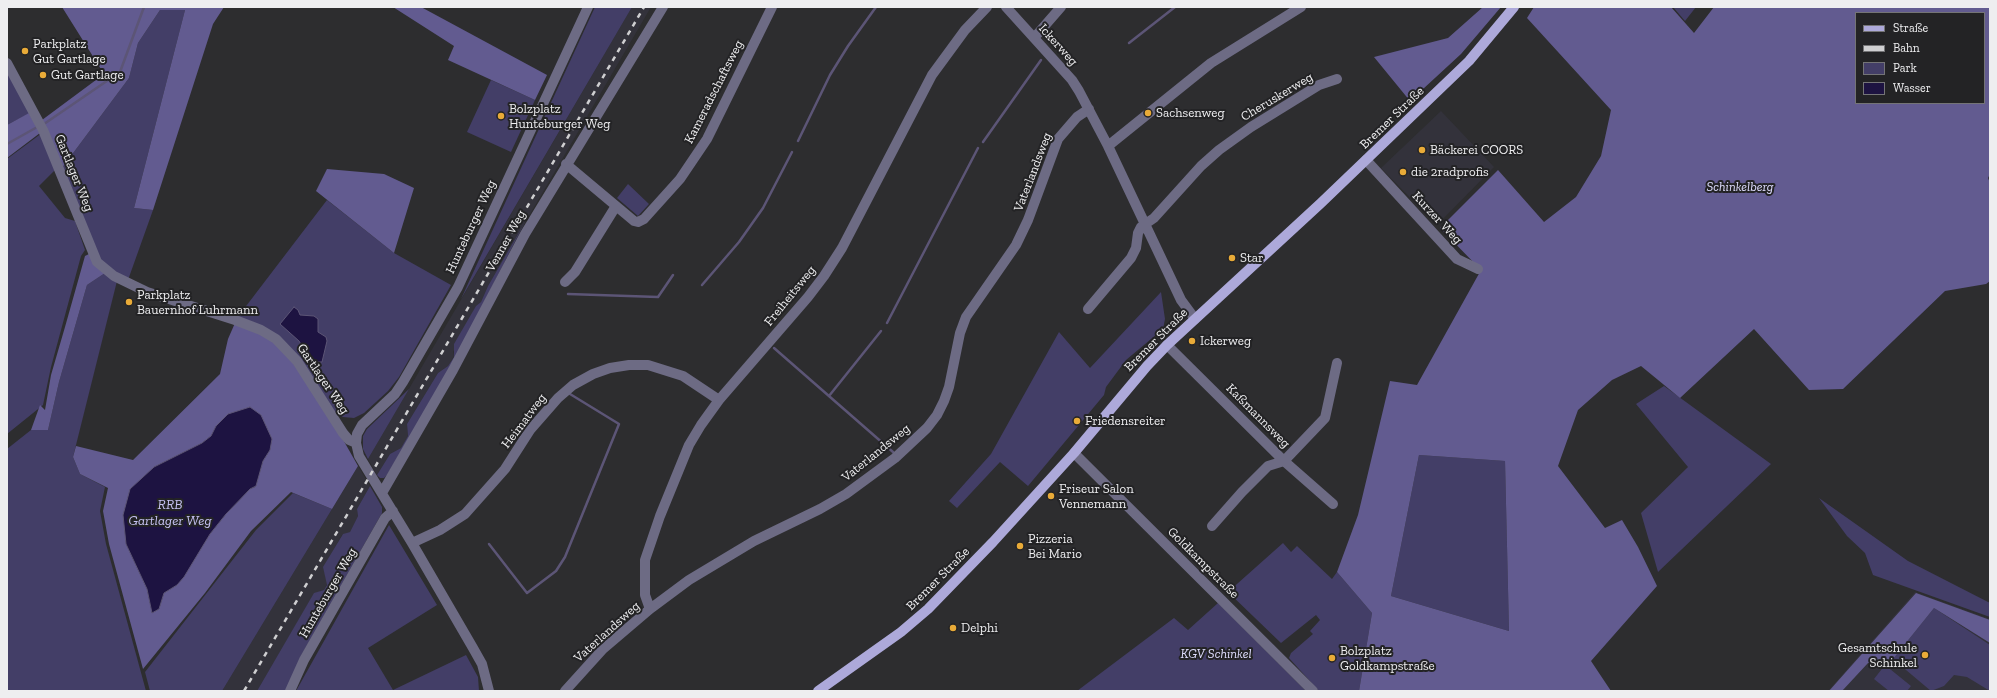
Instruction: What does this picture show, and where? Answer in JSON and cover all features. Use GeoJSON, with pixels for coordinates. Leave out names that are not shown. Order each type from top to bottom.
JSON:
{"type":"FeatureCollection","features":[{"type":"Feature","properties":{"kind":"main road","name":"Bremer Straße"},"geometry":{"type":"LineString","coordinates":[[818,691],[901,632],[928,609],[993,542],[1074,453],[1147,366],[1167,345],[1366,160],[1469,60],[1514,7]]}},
{"type":"Feature","properties":{"kind":"street","name":"Hunteburger Weg"},"geometry":{"type":"LineString","coordinates":[[356,443],[357,434],[362,425],[395,394],[403,382],[458,287],[588,7]]}},
{"type":"Feature","properties":{"kind":"street","name":"Venner Weg"},"geometry":{"type":"LineString","coordinates":[[382,493],[453,370],[497,284],[566,164],[663,7]]}},
{"type":"Feature","properties":{"kind":"street","name":"Kameradschaftsweg"},"geometry":{"type":"LineString","coordinates":[[566,164],[634,221],[638,222],[644,219],[680,179],[707,139],[772,7]]}},
{"type":"Feature","properties":{"kind":"street","name":"Freiheitsweg"},"geometry":{"type":"LineString","coordinates":[[650,610],[647,603],[645,589],[646,560],[650,544],[676,473],[689,446],[719,400],[808,297],[824,276],[842,248],[932,75],[966,30],[987,7]]}},
{"type":"Feature","properties":{"kind":"street","name":"Ickerweg"},"geometry":{"type":"LineString","coordinates":[[1006,7],[1072,80],[1108,146],[1181,300],[1195,319]]}},
{"type":"Feature","properties":{"kind":"street"},"geometry":{"type":"LineString","coordinates":[[1034,38],[1062,7]]}},
{"type":"Feature","properties":{"kind":"street"},"geometry":{"type":"LineString","coordinates":[[1108,146],[1211,63],[1300,7]]}},
{"type":"Feature","properties":{"kind":"street","name":"Gartlager Weg"},"geometry":{"type":"LineString","coordinates":[[7,63],[41,126],[97,262],[114,276],[147,292],[261,330],[276,339],[297,361],[343,433],[350,440],[356,443],[359,456],[412,543],[482,664],[489,691]]}},
{"type":"Feature","properties":{"kind":"street","name":"Cheruskerweg"},"geometry":{"type":"LineString","coordinates":[[1145,224],[1154,218],[1202,166],[1234,138],[1319,85],[1338,78]]}},
{"type":"Feature","properties":{"kind":"street","name":"Vaterlandsweg"},"geometry":{"type":"LineString","coordinates":[[564,691],[603,649],[689,580],[718,562],[846,494],[895,458],[927,428],[937,415],[949,387],[960,333],[966,318],[1016,245],[1028,220],[1058,139],[1077,117],[1089,109]]}},
{"type":"Feature","properties":{"kind":"street","name":"Kurzer Weg"},"geometry":{"type":"LineString","coordinates":[[1366,160],[1457,259],[1478,269]]}},
{"type":"Feature","properties":{"kind":"street"},"geometry":{"type":"LineString","coordinates":[[566,282],[575,272],[616,206]]}},
{"type":"Feature","properties":{"kind":"street"},"geometry":{"type":"LineString","coordinates":[[1088,309],[1131,258],[1136,248],[1138,233],[1145,224]]}},
{"type":"Feature","properties":{"kind":"street","name":"Kaßmannsweg"},"geometry":{"type":"LineString","coordinates":[[1167,345],[1284,461],[1333,504]]}},
{"type":"Feature","properties":{"kind":"street"},"geometry":{"type":"LineString","coordinates":[[1212,526],[1242,492],[1268,466],[1284,461],[1325,418],[1337,363]]}},
{"type":"Feature","properties":{"kind":"street","name":"Heimatweg"},"geometry":{"type":"LineString","coordinates":[[412,543],[440,530],[465,514],[505,469],[530,430],[558,398],[573,385],[593,374],[610,368],[629,365],[648,365],[683,376],[719,400]]}},
{"type":"Feature","properties":{"kind":"street","name":"Goldkampstraße"},"geometry":{"type":"LineString","coordinates":[[1074,453],[1313,691]]}},
{"type":"Feature","properties":{"kind":"street","name":"Hunteburger Weg"},"geometry":{"type":"LineString","coordinates":[[290,691],[308,653],[386,518],[393,511]]}},
{"type":"Feature","properties":{"kind":"shaded area"},"geometry":{"type":"Polygon","coordinates":[[[632,7],[651,7],[488,286],[481,302],[476,306],[453,352],[454,356],[448,366],[438,373],[407,424],[408,436],[401,448],[390,454],[377,475],[368,459],[632,7]]]}},
{"type":"Feature","properties":{"kind":"shaded area"},"geometry":{"type":"Polygon","coordinates":[[[1441,111],[1494,167],[1437,225],[1381,168],[1441,111]]]}},
{"type":"Feature","properties":{"kind":"shaded area"},"geometry":{"type":"Polygon","coordinates":[[[358,466],[370,486],[357,509],[358,516],[350,532],[342,535],[324,567],[327,584],[324,590],[314,594],[257,691],[222,691],[358,466]]]}},
{"type":"Feature","properties":{"kind":"shaded area","name":"Gesamtschule Schinkel"},"geometry":{"type":"Polygon","coordinates":[[[1915,592],[1990,619],[1990,691],[1828,691],[1915,592]]]}},
{"type":"Feature","properties":{"kind":"green space"},"geometry":{"type":"Polygon","coordinates":[[[62,7],[224,7],[213,24],[153,210],[134,208],[185,10],[160,10],[138,43],[129,78],[62,168],[42,120],[104,74],[62,7]]]}},
{"type":"Feature","properties":{"kind":"green space"},"geometry":{"type":"Polygon","coordinates":[[[393,7],[421,7],[547,75],[535,100],[448,60],[454,46],[393,7]]]}},
{"type":"Feature","properties":{"kind":"green space"},"geometry":{"type":"Polygon","coordinates":[[[595,7],[632,7],[461,299],[544,118],[595,7]]]}},
{"type":"Feature","properties":{"kind":"green space"},"geometry":{"type":"Polygon","coordinates":[[[1483,7],[1501,7],[1461,54],[1410,101],[1374,57],[1448,38],[1483,7]]]}},
{"type":"Feature","properties":{"kind":"green space","name":"Schinkelberg"},"geometry":{"type":"Polygon","coordinates":[[[1534,7],[1671,7],[1694,33],[1714,7],[1990,7],[1990,174],[1988,178],[1990,183],[1990,281],[1986,284],[1945,291],[1843,389],[1809,390],[1754,329],[1680,398],[1641,366],[1612,380],[1578,410],[1558,466],[1605,528],[1622,520],[1638,547],[1657,586],[1591,661],[1611,691],[1359,691],[1372,613],[1337,572],[1358,515],[1390,381],[1417,385],[1481,270],[1440,228],[1498,170],[1544,222],[1576,197],[1601,156],[1611,110],[1527,18],[1534,7]],[[1419,455],[1391,596],[1509,631],[1505,461],[1419,455]]]}},
{"type":"Feature","properties":{"kind":"green space"},"geometry":{"type":"Polygon","coordinates":[[[1673,7],[1696,7],[1685,21],[1673,7]]]}},
{"type":"Feature","properties":{"kind":"green space"},"geometry":{"type":"Polygon","coordinates":[[[160,10],[185,10],[134,208],[153,210],[128,280],[115,273],[99,259],[62,168],[129,78],[138,43],[160,10]]]}},
{"type":"Feature","properties":{"kind":"green space"},"geometry":{"type":"Polygon","coordinates":[[[7,71],[30,113],[7,125],[7,71]]]}},
{"type":"Feature","properties":{"kind":"green space","name":"Bolzplatz Hunteburger Weg"},"geometry":{"type":"Polygon","coordinates":[[[491,80],[535,100],[511,152],[467,132],[491,80]]]}},
{"type":"Feature","properties":{"kind":"green space"},"geometry":{"type":"Polygon","coordinates":[[[29,113],[40,133],[7,158],[7,125],[29,113]]]}},
{"type":"Feature","properties":{"kind":"green space"},"geometry":{"type":"Polygon","coordinates":[[[42,133],[56,169],[39,186],[65,218],[75,221],[85,250],[81,256],[51,367],[43,405],[7,434],[7,159],[42,133]]]}},
{"type":"Feature","properties":{"kind":"green space"},"geometry":{"type":"Polygon","coordinates":[[[327,169],[384,174],[414,188],[394,253],[316,191],[327,169]]]}},
{"type":"Feature","properties":{"kind":"green space"},"geometry":{"type":"Polygon","coordinates":[[[628,184],[649,204],[638,216],[617,198],[628,184]]]}},
{"type":"Feature","properties":{"kind":"green space"},"geometry":{"type":"Polygon","coordinates":[[[327,200],[394,253],[451,285],[399,377],[388,391],[364,413],[354,418],[343,417],[335,412],[237,318],[327,200]]]}},
{"type":"Feature","properties":{"kind":"green space"},"geometry":{"type":"Polygon","coordinates":[[[525,222],[450,369],[387,475],[384,478],[380,478],[377,475],[390,454],[401,448],[408,436],[407,424],[438,373],[448,366],[454,357],[454,344],[476,306],[481,302],[488,286],[525,222]]]}},
{"type":"Feature","properties":{"kind":"green space"},"geometry":{"type":"Polygon","coordinates":[[[89,254],[105,273],[87,285],[59,382],[48,430],[31,430],[40,405],[45,410],[51,375],[85,256],[89,254]]]}},
{"type":"Feature","properties":{"kind":"green space"},"geometry":{"type":"Polygon","coordinates":[[[105,273],[117,281],[73,457],[80,474],[105,487],[100,511],[106,544],[146,691],[7,691],[7,449],[31,430],[48,430],[59,382],[87,285],[105,273]]]}},
{"type":"Feature","properties":{"kind":"green space"},"geometry":{"type":"Polygon","coordinates":[[[1161,292],[1165,319],[1163,329],[1126,360],[1106,387],[1104,395],[1028,486],[1000,462],[957,508],[949,501],[991,454],[1059,332],[1090,368],[1161,292]]]}},
{"type":"Feature","properties":{"kind":"green space"},"geometry":{"type":"Polygon","coordinates":[[[235,323],[260,332],[284,350],[333,422],[358,466],[332,509],[291,492],[251,531],[205,593],[143,669],[109,544],[103,511],[108,488],[80,474],[73,457],[76,446],[133,460],[220,374],[228,339],[235,323]],[[216,426],[211,436],[202,443],[154,467],[126,544],[147,589],[152,613],[159,609],[164,593],[177,585],[210,534],[226,514],[250,489],[255,487],[263,461],[270,450],[216,426]]]}},
{"type":"Feature","properties":{"kind":"green space"},"geometry":{"type":"Polygon","coordinates":[[[1664,386],[1771,464],[1658,572],[1641,513],[1688,467],[1636,404],[1664,386]]]}},
{"type":"Feature","properties":{"kind":"green space"},"geometry":{"type":"Polygon","coordinates":[[[409,389],[368,459],[363,449],[363,436],[367,429],[409,389]]]}},
{"type":"Feature","properties":{"kind":"green space"},"geometry":{"type":"Polygon","coordinates":[[[1419,455],[1505,461],[1509,631],[1391,596],[1419,455]]]}},
{"type":"Feature","properties":{"kind":"green space"},"geometry":{"type":"Polygon","coordinates":[[[370,486],[382,507],[382,513],[301,656],[286,691],[257,691],[314,593],[324,590],[327,585],[323,567],[343,534],[350,532],[358,516],[357,509],[370,486]]]}},
{"type":"Feature","properties":{"kind":"green space"},"geometry":{"type":"Polygon","coordinates":[[[293,493],[332,509],[222,691],[150,691],[145,672],[256,530],[293,493]]]}},
{"type":"Feature","properties":{"kind":"green space"},"geometry":{"type":"Polygon","coordinates":[[[1819,498],[1908,561],[1990,603],[1990,617],[1873,575],[1865,553],[1847,536],[1819,498]]]}},
{"type":"Feature","properties":{"kind":"green space"},"geometry":{"type":"Polygon","coordinates":[[[389,525],[437,605],[368,648],[393,690],[466,655],[478,677],[479,691],[296,691],[389,525]]]}},
{"type":"Feature","properties":{"kind":"green space"},"geometry":{"type":"Polygon","coordinates":[[[1283,543],[1291,552],[1297,546],[1332,579],[1337,572],[1372,613],[1359,691],[1319,691],[1289,658],[1291,653],[1313,634],[1310,631],[1320,620],[1316,615],[1281,643],[1228,592],[1283,543]]]}},
{"type":"Feature","properties":{"kind":"green space"},"geometry":{"type":"Polygon","coordinates":[[[1916,593],[1990,620],[1990,643],[1934,608],[1893,659],[1868,663],[1842,691],[1829,691],[1916,593]]]}},
{"type":"Feature","properties":{"kind":"green space","name":"KGV Schinkel"},"geometry":{"type":"Polygon","coordinates":[[[1218,603],[1306,691],[1077,691],[1174,618],[1188,630],[1218,603]]]}},
{"type":"Feature","properties":{"kind":"green space"},"geometry":{"type":"Polygon","coordinates":[[[1934,608],[1990,645],[1990,691],[1967,677],[1954,675],[1944,686],[1931,691],[1893,659],[1934,608]]]}},
{"type":"Feature","properties":{"kind":"green space"},"geometry":{"type":"Polygon","coordinates":[[[1885,665],[1911,686],[1907,691],[1889,691],[1874,679],[1885,665]]]}},
{"type":"Feature","properties":{"kind":"water"},"geometry":{"type":"Polygon","coordinates":[[[294,307],[298,310],[300,315],[314,316],[318,319],[318,332],[326,337],[327,341],[322,362],[317,362],[309,357],[303,358],[305,351],[299,341],[280,324],[294,307]]]}},
{"type":"Feature","properties":{"kind":"water","name":"RRB Gartlager Weg"},"geometry":{"type":"Polygon","coordinates":[[[250,407],[261,415],[272,439],[270,450],[263,461],[256,486],[250,489],[226,514],[210,534],[184,577],[177,585],[164,593],[159,609],[152,613],[147,589],[126,544],[123,515],[130,489],[154,467],[202,443],[211,436],[216,426],[228,414],[250,407]]]}},
{"type":"Feature","properties":{"kind":"waterway"},"geometry":{"type":"LineString","coordinates":[[44,124],[120,72],[144,7]]}},
{"type":"Feature","properties":{"kind":"waterway"},"geometry":{"type":"LineString","coordinates":[[798,141],[830,75],[848,46],[876,7]]}},
{"type":"Feature","properties":{"kind":"waterway"},"geometry":{"type":"LineString","coordinates":[[1129,43],[1175,7]]}},
{"type":"Feature","properties":{"kind":"waterway"},"geometry":{"type":"LineString","coordinates":[[983,142],[1041,60]]}},
{"type":"Feature","properties":{"kind":"waterway"},"geometry":{"type":"LineString","coordinates":[[7,144],[39,126]]}},
{"type":"Feature","properties":{"kind":"waterway"},"geometry":{"type":"LineString","coordinates":[[887,323],[978,148]]}},
{"type":"Feature","properties":{"kind":"waterway"},"geometry":{"type":"LineString","coordinates":[[702,285],[739,242],[763,208],[792,152]]}},
{"type":"Feature","properties":{"kind":"waterway"},"geometry":{"type":"LineString","coordinates":[[568,294],[658,297],[673,275]]}},
{"type":"Feature","properties":{"kind":"waterway"},"geometry":{"type":"LineString","coordinates":[[829,396],[881,331]]}},
{"type":"Feature","properties":{"kind":"waterway"},"geometry":{"type":"LineString","coordinates":[[774,348],[893,452]]}},
{"type":"Feature","properties":{"kind":"waterway"},"geometry":{"type":"LineString","coordinates":[[489,544],[527,593],[556,571],[565,557],[619,424],[570,394]]}},
{"type":"Feature","properties":{"kind":"railway"},"geometry":{"type":"LineString","coordinates":[[244,691],[644,7]]}},
{"type":"Feature","properties":{"kind":"place","name":"Parkplatz Gut Gartlage"},"geometry":{"type":"Point","coordinates":[25,51]}},
{"type":"Feature","properties":{"kind":"place","name":"Gut Gartlage"},"geometry":{"type":"Point","coordinates":[43,75]}},
{"type":"Feature","properties":{"kind":"place","name":"Sachsenweg"},"geometry":{"type":"Point","coordinates":[1148,113]}},
{"type":"Feature","properties":{"kind":"place","name":"Bolzplatz Hunteburger Weg"},"geometry":{"type":"Point","coordinates":[501,116]}},
{"type":"Feature","properties":{"kind":"place","name":"Bäckerei COORS"},"geometry":{"type":"Point","coordinates":[1422,150]}},
{"type":"Feature","properties":{"kind":"place","name":"die 2radprofis"},"geometry":{"type":"Point","coordinates":[1403,172]}},
{"type":"Feature","properties":{"kind":"place","name":"Star"},"geometry":{"type":"Point","coordinates":[1232,258]}},
{"type":"Feature","properties":{"kind":"place","name":"Parkplatz Bauernhof Luhrmann"},"geometry":{"type":"Point","coordinates":[129,302]}},
{"type":"Feature","properties":{"kind":"place","name":"Ickerweg"},"geometry":{"type":"Point","coordinates":[1192,341]}},
{"type":"Feature","properties":{"kind":"place","name":"Friedensreiter"},"geometry":{"type":"Point","coordinates":[1077,421]}},
{"type":"Feature","properties":{"kind":"place","name":"Friseur Salon Vennemann"},"geometry":{"type":"Point","coordinates":[1051,496]}},
{"type":"Feature","properties":{"kind":"place","name":"Pizzeria Bei Mario"},"geometry":{"type":"Point","coordinates":[1020,546]}},
{"type":"Feature","properties":{"kind":"place","name":"Delphi"},"geometry":{"type":"Point","coordinates":[953,628]}},
{"type":"Feature","properties":{"kind":"place","name":"Gesamtschule Schinkel"},"geometry":{"type":"Point","coordinates":[1925,655]}},
{"type":"Feature","properties":{"kind":"place","name":"Bolzplatz Goldkampstraße"},"geometry":{"type":"Point","coordinates":[1332,658]}}]}
